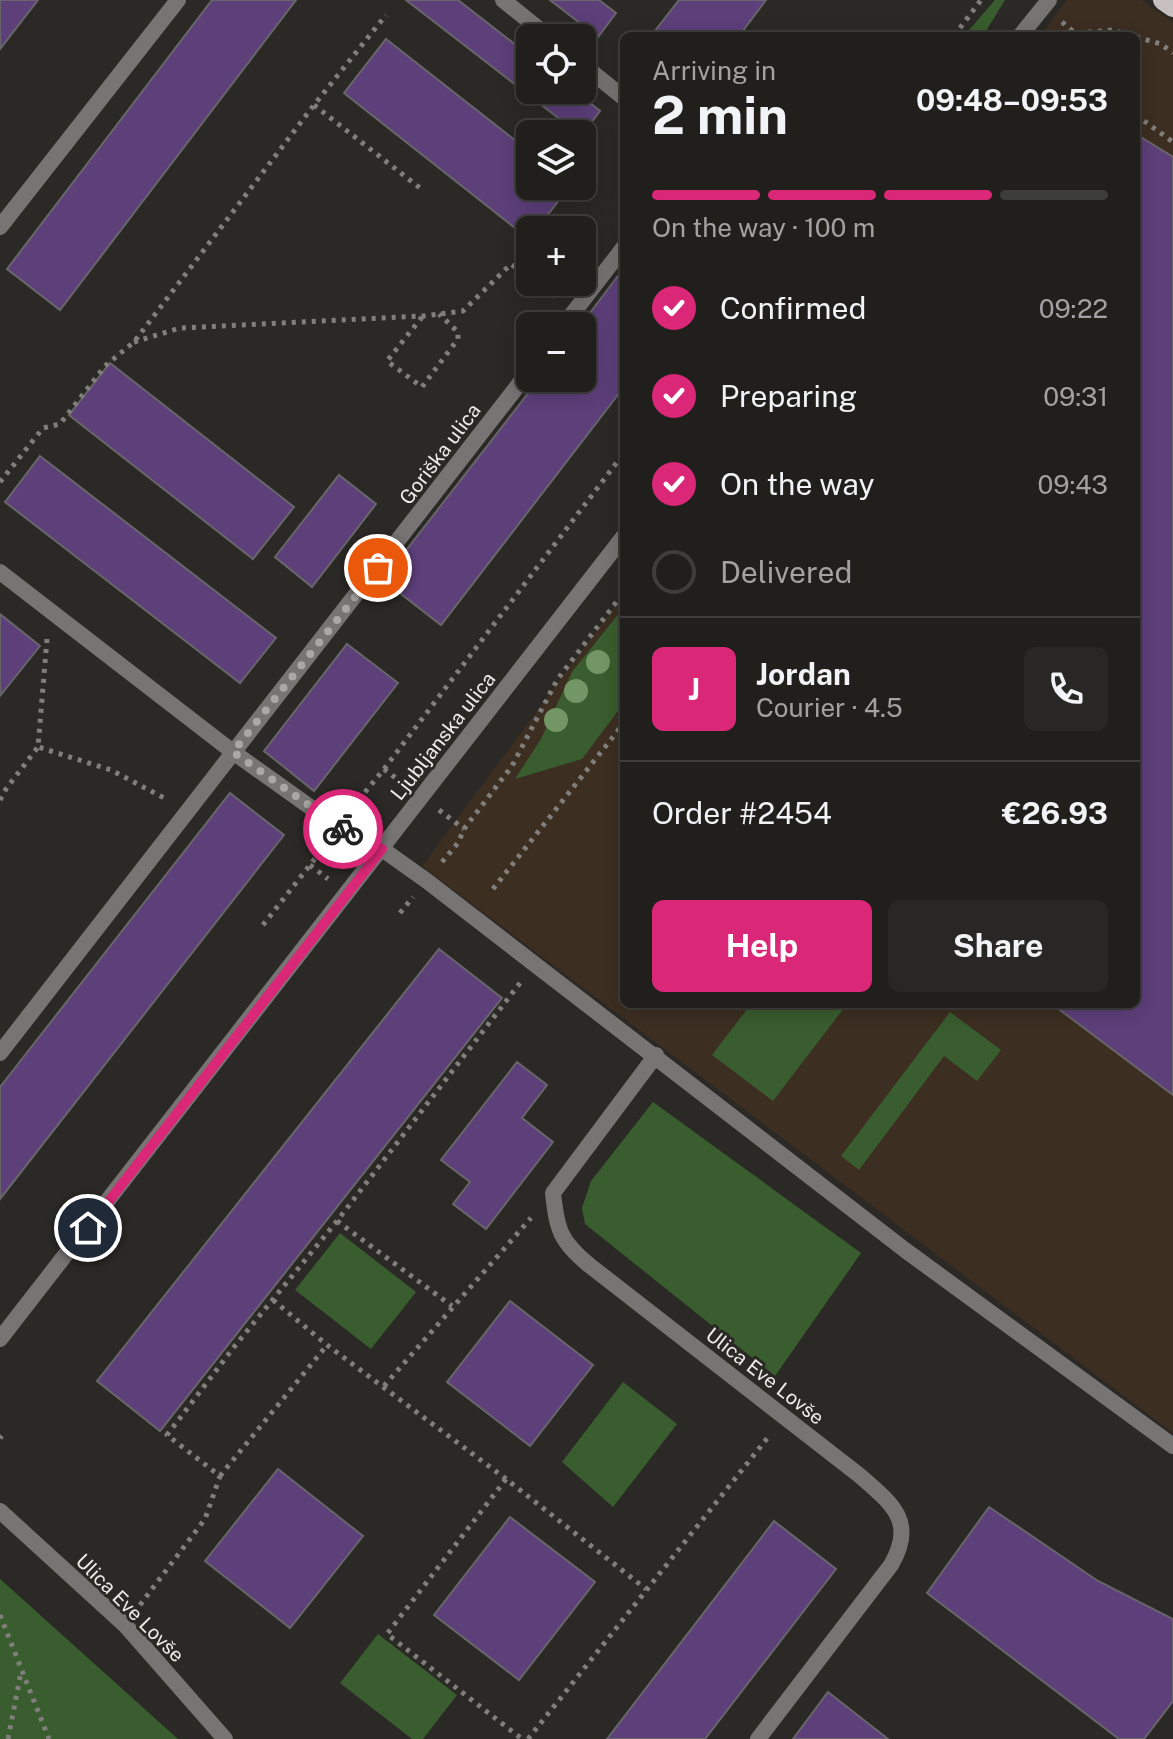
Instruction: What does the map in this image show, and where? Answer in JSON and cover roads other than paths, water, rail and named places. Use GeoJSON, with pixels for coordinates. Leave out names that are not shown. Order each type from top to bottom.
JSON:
{"type":"FeatureCollection","features":[{"type":"Feature","properties":{"kind":"main road"},"geometry":{"type":"LineString","coordinates":[[1163,0],[1173,7]]}},
{"type":"Feature","properties":{"kind":"street"},"geometry":{"type":"LineString","coordinates":[[0,227],[178,0]]}},
{"type":"Feature","properties":{"kind":"street"},"geometry":{"type":"LineString","coordinates":[[503,0],[533,24]]}},
{"type":"Feature","properties":{"kind":"street"},"geometry":{"type":"LineString","coordinates":[[1023,32],[1049,0]]}},
{"type":"Feature","properties":{"kind":"street"},"geometry":{"type":"LineString","coordinates":[[596,75],[620,95]]}},
{"type":"Feature","properties":{"kind":"street"},"geometry":{"type":"LineString","coordinates":[[574,312],[620,252]]}},
{"type":"Feature","properties":{"kind":"street","name":"Goriška ulica"},"geometry":{"type":"LineString","coordinates":[[0,1053],[516,388]]}},
{"type":"Feature","properties":{"kind":"street","name":"Ljubljanska ulica"},"geometry":{"type":"LineString","coordinates":[[0,1339],[620,541]]}},
{"type":"Feature","properties":{"kind":"street"},"geometry":{"type":"LineString","coordinates":[[0,572],[233,752],[334,824],[382,849],[427,881],[905,1250],[1173,1446]]}},
{"type":"Feature","properties":{"kind":"street","name":"Ulica Eve Lovše"},"geometry":{"type":"LineString","coordinates":[[656,1055],[553,1193],[556,1221],[562,1238],[571,1250],[884,1497],[897,1512],[903,1535],[900,1550],[891,1565],[758,1739]]}},
{"type":"Feature","properties":{"kind":"street","name":"Ulica Eve Lovše"},"geometry":{"type":"LineString","coordinates":[[0,1511],[125,1625],[225,1739]]}}]}
